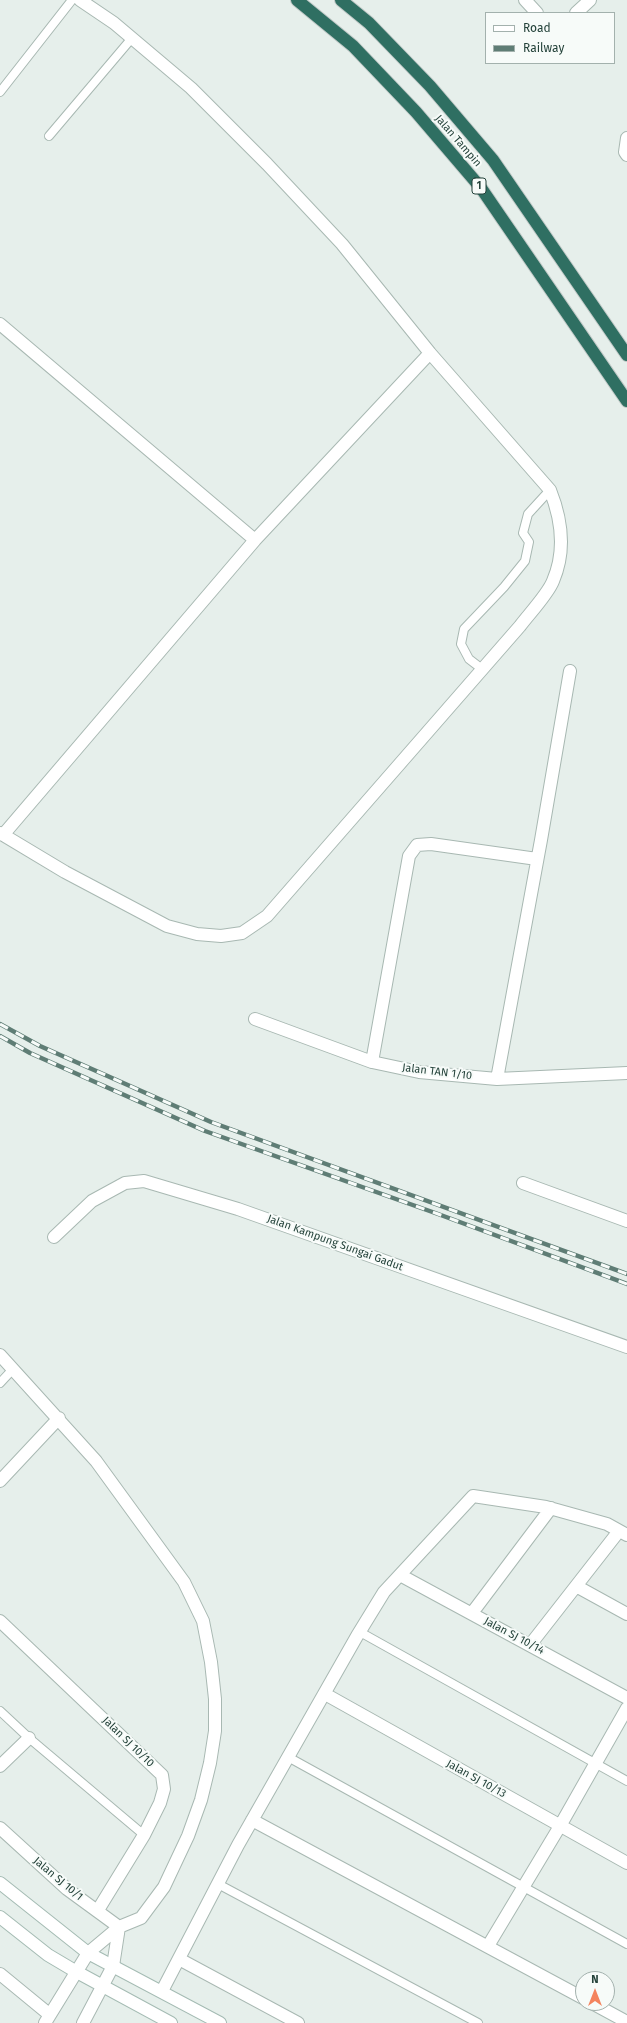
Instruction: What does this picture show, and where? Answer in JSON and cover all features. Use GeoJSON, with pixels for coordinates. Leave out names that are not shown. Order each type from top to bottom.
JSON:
{"type":"FeatureCollection","features":[{"type":"Feature","properties":{"kind":"highway","name":"Jalan Tampin"},"geometry":{"type":"LineString","coordinates":[[297,0],[353,46],[416,112],[481,188],[627,401]]}},
{"type":"Feature","properties":{"kind":"highway","name":"Jalan Tampin"},"geometry":{"type":"LineString","coordinates":[[341,0],[370,23],[424,80],[494,160],[627,355]]}},
{"type":"Feature","properties":{"kind":"street"},"geometry":{"type":"LineString","coordinates":[[80,0],[132,38],[191,88],[342,244],[430,353],[550,490],[559,512],[561,528],[561,557],[553,582],[520,626],[266,916],[242,933],[220,936],[197,934],[167,926],[65,872],[2,834],[255,540],[430,353]]}},
{"type":"Feature","properties":{"kind":"street"},"geometry":{"type":"LineString","coordinates":[[525,0],[536,12]]}},
{"type":"Feature","properties":{"kind":"street"},"geometry":{"type":"LineString","coordinates":[[577,12],[590,0]]}},
{"type":"Feature","properties":{"kind":"street"},"geometry":{"type":"LineString","coordinates":[[627,138],[625,152],[627,155]]}},
{"type":"Feature","properties":{"kind":"street"},"geometry":{"type":"LineString","coordinates":[[0,324],[255,540]]}},
{"type":"Feature","properties":{"kind":"street"},"geometry":{"type":"LineString","coordinates":[[497,1079],[570,671]]}},
{"type":"Feature","properties":{"kind":"street"},"geometry":{"type":"LineString","coordinates":[[372,1062],[409,856],[417,845],[431,844],[537,859]]}},
{"type":"Feature","properties":{"kind":"street","name":"Jalan TAN 1/10"},"geometry":{"type":"LineString","coordinates":[[255,1019],[372,1062],[419,1072],[497,1079],[627,1073]]}},
{"type":"Feature","properties":{"kind":"street","name":"Jalan Kampung Sungai Gadut"},"geometry":{"type":"LineString","coordinates":[[54,1237],[92,1201],[125,1183],[144,1181],[238,1209],[627,1347]]}},
{"type":"Feature","properties":{"kind":"street"},"geometry":{"type":"LineString","coordinates":[[523,1183],[627,1221]]}},
{"type":"Feature","properties":{"kind":"street"},"geometry":{"type":"LineString","coordinates":[[0,1355],[59,1418],[96,1462],[184,1582],[203,1621],[212,1669],[215,1699],[214,1731],[210,1763],[200,1800],[188,1836],[164,1887],[142,1918],[119,1927],[88,1953],[47,2019],[0,1974]]}},
{"type":"Feature","properties":{"kind":"street"},"geometry":{"type":"LineString","coordinates":[[0,1480],[59,1418]]}},
{"type":"Feature","properties":{"kind":"street"},"geometry":{"type":"LineString","coordinates":[[162,1991],[252,1820],[384,1592],[473,1496],[551,1508],[607,1524],[623,1533],[576,1586],[530,1645]]}},
{"type":"Feature","properties":{"kind":"street"},"geometry":{"type":"LineString","coordinates":[[472,1614],[551,1508]]}},
{"type":"Feature","properties":{"kind":"street","name":"Jalan SJ 10/14"},"geometry":{"type":"LineString","coordinates":[[400,1575],[627,1698]]}},
{"type":"Feature","properties":{"kind":"street"},"geometry":{"type":"LineString","coordinates":[[576,1586],[627,1614]]}},
{"type":"Feature","properties":{"kind":"street","name":"Jalan SJ 10/10"},"geometry":{"type":"LineString","coordinates":[[0,1622],[162,1774],[164,1789],[160,1804],[144,1835],[98,1910]]}},
{"type":"Feature","properties":{"kind":"street","name":"Jalan SJ 10/13"},"geometry":{"type":"LineString","coordinates":[[324,1694],[627,1863]]}},
{"type":"Feature","properties":{"kind":"street"},"geometry":{"type":"LineString","coordinates":[[488,1946],[560,1826],[627,1708]]}},
{"type":"Feature","properties":{"kind":"street"},"geometry":{"type":"LineString","coordinates":[[0,1766],[29,1738]]}},
{"type":"Feature","properties":{"kind":"street"},"geometry":{"type":"LineString","coordinates":[[252,1820],[575,1994]]}},
{"type":"Feature","properties":{"kind":"street","name":"Jalan SJ 10/1"},"geometry":{"type":"LineString","coordinates":[[0,1828],[67,1889],[98,1910],[119,1927]]}},
{"type":"Feature","properties":{"kind":"street"},"geometry":{"type":"LineString","coordinates":[[0,1883],[88,1953],[220,2023]]}},
{"type":"Feature","properties":{"kind":"street"},"geometry":{"type":"LineString","coordinates":[[0,1916],[48,1955],[75,1972],[104,1986],[171,2023]]}},
{"type":"Feature","properties":{"kind":"street"},"geometry":{"type":"LineString","coordinates":[[83,2023],[104,1986],[113,1966],[119,1927]]}},
{"type":"Feature","properties":{"kind":"street"},"geometry":{"type":"LineString","coordinates":[[179,1959],[298,2023]]}},
{"type":"Feature","properties":{"kind":"street"},"geometry":{"type":"LineString","coordinates":[[607,2011],[627,2022]]}},
{"type":"Feature","properties":{"kind":"lane"},"geometry":{"type":"LineString","coordinates":[[0,92],[72,0]]}},
{"type":"Feature","properties":{"kind":"lane"},"geometry":{"type":"LineString","coordinates":[[49,136],[132,38]]}},
{"type":"Feature","properties":{"kind":"lane"},"geometry":{"type":"LineString","coordinates":[[482,669],[469,659],[461,644],[464,629],[504,587],[526,561],[529,542],[523,533],[528,514],[550,490]]}},
{"type":"Feature","properties":{"kind":"lane"},"geometry":{"type":"LineString","coordinates":[[0,1383],[13,1369]]}},
{"type":"Feature","properties":{"kind":"lane"},"geometry":{"type":"LineString","coordinates":[[360,1632],[627,1781]]}},
{"type":"Feature","properties":{"kind":"lane"},"geometry":{"type":"LineString","coordinates":[[0,1711],[29,1738],[144,1835]]}},
{"type":"Feature","properties":{"kind":"lane"},"geometry":{"type":"LineString","coordinates":[[288,1757],[627,1944]]}},
{"type":"Feature","properties":{"kind":"lane"},"geometry":{"type":"LineString","coordinates":[[218,1884],[478,2023]]}},
{"type":"Feature","properties":{"kind":"railway"},"geometry":{"type":"LineString","coordinates":[[0,1024],[40,1046],[211,1122],[627,1274]]}},
{"type":"Feature","properties":{"kind":"railway"},"geometry":{"type":"LineString","coordinates":[[0,1036],[30,1053],[205,1131],[438,1214],[627,1284]]}}]}
